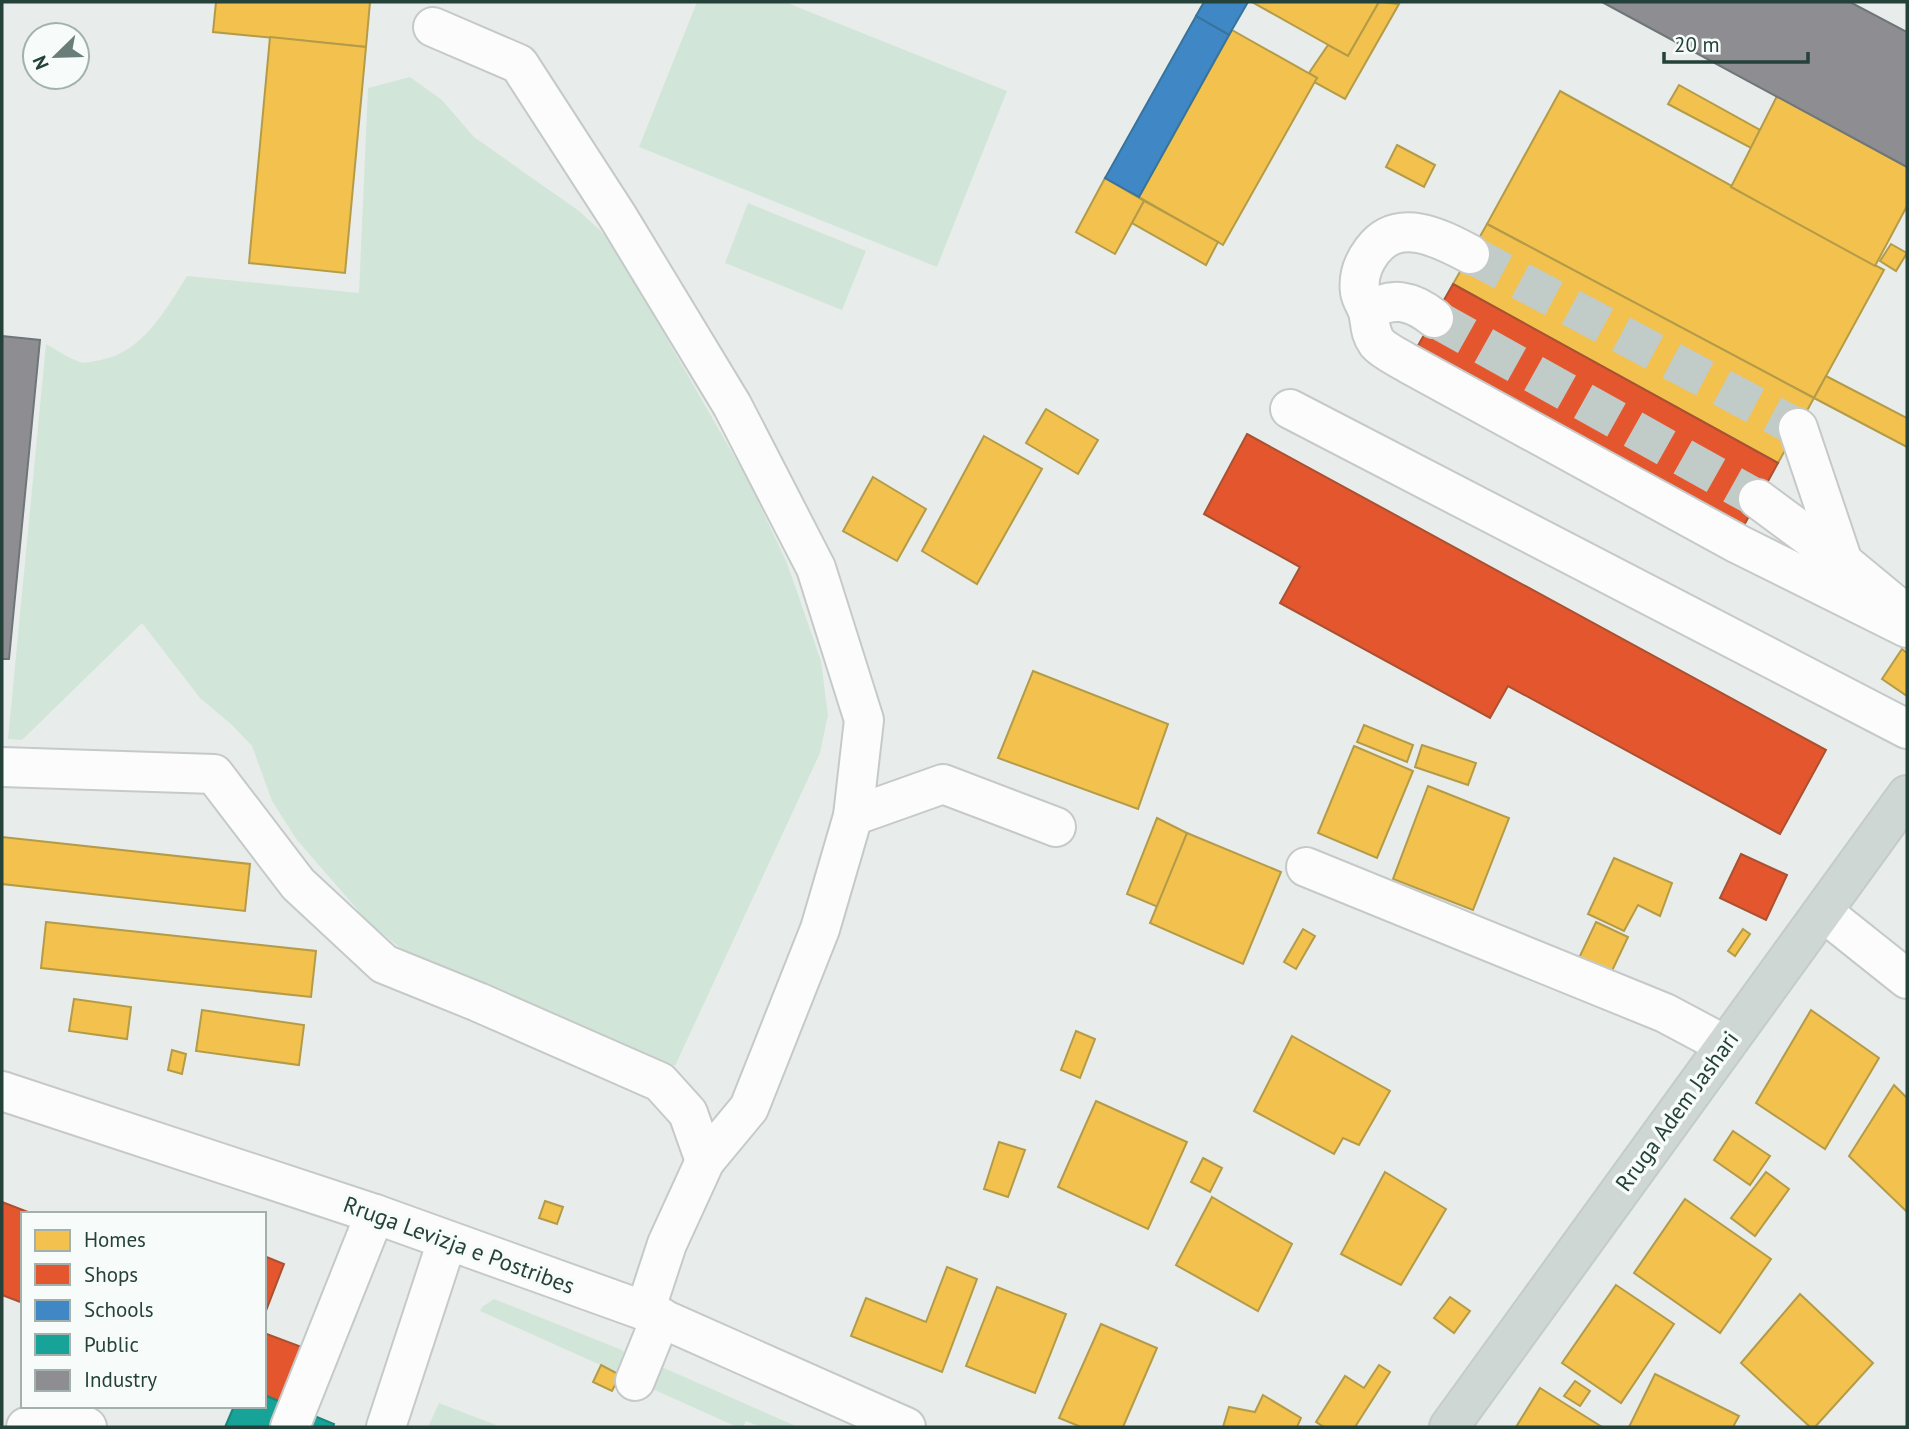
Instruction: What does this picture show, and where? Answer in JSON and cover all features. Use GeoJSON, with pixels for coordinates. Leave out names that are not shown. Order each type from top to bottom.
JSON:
{"type":"FeatureCollection","features":[{"type":"Feature","properties":{"kind":"main road","name":"Rruga Adem Jashari"},"geometry":{"type":"LineString","coordinates":[[1449,1427],[1907,795]]}},
{"type":"Feature","properties":{"kind":"street"},"geometry":{"type":"LineString","coordinates":[[433,27],[519,64],[618,217],[732,405],[816,568],[864,720],[852,816],[820,929],[750,1108],[705,1161],[667,1244],[653,1314],[635,1381]]}},
{"type":"Feature","properties":{"kind":"street"},"geometry":{"type":"LineString","coordinates":[[1470,254],[1440,237],[1408,231],[1391,236],[1376,246],[1366,260],[1360,276],[1360,294],[1368,312],[1370,329],[1378,344],[1409,364],[1738,544],[1907,628]]}},
{"type":"Feature","properties":{"kind":"street"},"geometry":{"type":"LineString","coordinates":[[1368,312],[1379,304],[1393,301],[1422,308],[1434,318]]}},
{"type":"Feature","properties":{"kind":"street"},"geometry":{"type":"LineString","coordinates":[[1290,409],[1907,729]]}},
{"type":"Feature","properties":{"kind":"street"},"geometry":{"type":"LineString","coordinates":[[1798,428],[1843,562]]}},
{"type":"Feature","properties":{"kind":"street"},"geometry":{"type":"LineString","coordinates":[[1758,499],[1843,562],[1907,615]]}},
{"type":"Feature","properties":{"kind":"street"},"geometry":{"type":"LineString","coordinates":[[2,767],[214,774],[298,884],[384,964],[660,1082],[688,1113],[705,1161]]}},
{"type":"Feature","properties":{"kind":"street"},"geometry":{"type":"LineString","coordinates":[[852,816],[943,784],[1056,827]]}},
{"type":"Feature","properties":{"kind":"street"},"geometry":{"type":"LineString","coordinates":[[1306,867],[1665,1013],[1725,1045]]}},
{"type":"Feature","properties":{"kind":"street"},"geometry":{"type":"LineString","coordinates":[[1823,912],[1907,979]]}},
{"type":"Feature","properties":{"kind":"street","name":"Rruga Levizja e Postribes"},"geometry":{"type":"LineString","coordinates":[[2,1091],[375,1214],[653,1314],[906,1427]]}},
{"type":"Feature","properties":{"kind":"street"},"geometry":{"type":"LineString","coordinates":[[290,1427],[375,1214]]}},
{"type":"Feature","properties":{"kind":"street"},"geometry":{"type":"LineString","coordinates":[[386,1427],[447,1241]]}},
{"type":"Feature","properties":{"kind":"street"},"geometry":{"type":"LineString","coordinates":[[26,1427],[64,1416],[88,1427]]}},
{"type":"Feature","properties":{"kind":"green space"},"geometry":{"type":"Polygon","coordinates":[[[697,2],[785,2],[1007,91],[937,267],[639,147],[697,2]]]}},
{"type":"Feature","properties":{"kind":"green space"},"geometry":{"type":"Polygon","coordinates":[[[410,77],[442,100],[474,137],[579,211],[600,230],[616,250],[749,482],[787,563],[821,661],[828,715],[820,753],[675,1066],[413,958],[369,923],[297,840],[272,801],[252,746],[200,698],[142,623],[22,740],[8,739],[46,344],[82,363],[116,355],[141,339],[152,327],[187,276],[359,293],[368,88],[410,77]]]}},
{"type":"Feature","properties":{"kind":"green space"},"geometry":{"type":"Polygon","coordinates":[[[748,203],[866,251],[842,310],[725,263],[748,203]]]}},
{"type":"Feature","properties":{"kind":"green space"},"geometry":{"type":"Polygon","coordinates":[[[494,1299],[622,1350],[624,1352],[616,1372],[480,1311],[494,1299]]]}},
{"type":"Feature","properties":{"kind":"green space"},"geometry":{"type":"Polygon","coordinates":[[[660,1368],[798,1427],[761,1427],[746,1421],[743,1427],[737,1427],[648,1387],[660,1368]]]}},
{"type":"Feature","properties":{"kind":"green space"},"geometry":{"type":"Polygon","coordinates":[[[439,1403],[496,1425],[499,1427],[428,1427],[439,1403]]]}},
{"type":"Feature","properties":{"kind":"building: Homes"},"geometry":{"type":"Polygon","coordinates":[[[216,2],[370,2],[366,47],[213,32],[216,2]]]}},
{"type":"Feature","properties":{"kind":"building: Homes"},"geometry":{"type":"Polygon","coordinates":[[[1252,2],[1379,2],[1348,56],[1252,2]]]}},
{"type":"Feature","properties":{"kind":"building: Homes"},"geometry":{"type":"Polygon","coordinates":[[[1379,2],[1399,4],[1345,99],[1314,82],[1317,78],[1309,73],[1328,45],[1348,56],[1379,2]]]}},
{"type":"Feature","properties":{"kind":"building: Homes"},"geometry":{"type":"Polygon","coordinates":[[[1232,30],[1317,78],[1223,245],[1139,197],[1232,30]]]}},
{"type":"Feature","properties":{"kind":"building: Homes"},"geometry":{"type":"Polygon","coordinates":[[[270,37],[366,47],[345,273],[249,263],[270,37]]]}},
{"type":"Feature","properties":{"kind":"building: Homes"},"geometry":{"type":"Polygon","coordinates":[[[1679,85],[1760,130],[1751,148],[1668,104],[1679,85]]]}},
{"type":"Feature","properties":{"kind":"building: Homes"},"geometry":{"type":"Polygon","coordinates":[[[1560,91],[1884,270],[1814,398],[1487,224],[1560,91]]]}},
{"type":"Feature","properties":{"kind":"building: Homes"},"geometry":{"type":"Polygon","coordinates":[[[1777,96],[1907,167],[1907,206],[1875,266],[1731,187],[1777,96]]]}},
{"type":"Feature","properties":{"kind":"building: Homes"},"geometry":{"type":"Polygon","coordinates":[[[1397,145],[1435,165],[1424,187],[1386,167],[1397,145]]]}},
{"type":"Feature","properties":{"kind":"building: Homes"},"geometry":{"type":"Polygon","coordinates":[[[1105,178],[1144,201],[1115,254],[1076,232],[1105,178]]]}},
{"type":"Feature","properties":{"kind":"building: Homes"},"geometry":{"type":"Polygon","coordinates":[[[1144,201],[1218,242],[1206,265],[1132,223],[1144,201]]]}},
{"type":"Feature","properties":{"kind":"building: Homes"},"geometry":{"type":"Polygon","coordinates":[[[1487,224],[1814,398],[1778,463],[1453,284],[1487,224]]]}},
{"type":"Feature","properties":{"kind":"building: Homes"},"geometry":{"type":"Polygon","coordinates":[[[1891,244],[1907,253],[1896,271],[1880,261],[1891,244]]]}},
{"type":"Feature","properties":{"kind":"building: Homes"},"geometry":{"type":"Polygon","coordinates":[[[1826,376],[1907,418],[1907,447],[1814,398],[1826,376]]]}},
{"type":"Feature","properties":{"kind":"building: Homes"},"geometry":{"type":"Polygon","coordinates":[[[1046,409],[1098,440],[1078,474],[1026,443],[1046,409]]]}},
{"type":"Feature","properties":{"kind":"building: Homes"},"geometry":{"type":"Polygon","coordinates":[[[984,436],[1042,469],[977,584],[922,551],[984,436]]]}},
{"type":"Feature","properties":{"kind":"building: Homes"},"geometry":{"type":"Polygon","coordinates":[[[873,477],[926,509],[897,561],[843,531],[873,477]]]}},
{"type":"Feature","properties":{"kind":"building: Homes"},"geometry":{"type":"Polygon","coordinates":[[[1902,649],[1907,653],[1907,696],[1882,679],[1902,649]]]}},
{"type":"Feature","properties":{"kind":"building: Homes"},"geometry":{"type":"Polygon","coordinates":[[[1033,671],[1168,724],[1138,809],[998,758],[1033,671]]]}},
{"type":"Feature","properties":{"kind":"building: Homes"},"geometry":{"type":"Polygon","coordinates":[[[1364,725],[1413,745],[1407,762],[1357,742],[1364,725]]]}},
{"type":"Feature","properties":{"kind":"building: Homes"},"geometry":{"type":"Polygon","coordinates":[[[1422,745],[1476,763],[1468,785],[1415,767],[1422,745]]]}},
{"type":"Feature","properties":{"kind":"building: Homes"},"geometry":{"type":"Polygon","coordinates":[[[1354,746],[1413,771],[1377,858],[1318,833],[1354,746]]]}},
{"type":"Feature","properties":{"kind":"building: Homes"},"geometry":{"type":"Polygon","coordinates":[[[1428,786],[1509,818],[1473,910],[1393,879],[1428,786]]]}},
{"type":"Feature","properties":{"kind":"building: Homes"},"geometry":{"type":"Polygon","coordinates":[[[1157,818],[1187,833],[1158,907],[1127,894],[1157,818]]]}},
{"type":"Feature","properties":{"kind":"building: Homes"},"geometry":{"type":"Polygon","coordinates":[[[1187,833],[1281,872],[1243,964],[1150,923],[1187,833]]]}},
{"type":"Feature","properties":{"kind":"building: Homes"},"geometry":{"type":"Polygon","coordinates":[[[2,837],[250,864],[245,911],[2,884],[2,837]]]}},
{"type":"Feature","properties":{"kind":"building: Homes"},"geometry":{"type":"Polygon","coordinates":[[[1614,858],[1672,883],[1660,916],[1638,905],[1624,931],[1588,914],[1614,858]]]}},
{"type":"Feature","properties":{"kind":"building: Homes"},"geometry":{"type":"Polygon","coordinates":[[[46,922],[316,951],[311,997],[41,968],[46,922]]]}},
{"type":"Feature","properties":{"kind":"building: Homes"},"geometry":{"type":"Polygon","coordinates":[[[1596,922],[1628,937],[1611,973],[1579,958],[1596,922]]]}},
{"type":"Feature","properties":{"kind":"building: Homes"},"geometry":{"type":"Polygon","coordinates":[[[1303,929],[1315,936],[1296,969],[1284,962],[1303,929]]]}},
{"type":"Feature","properties":{"kind":"building: Homes"},"geometry":{"type":"Polygon","coordinates":[[[1743,929],[1750,934],[1735,956],[1728,951],[1743,929]]]}},
{"type":"Feature","properties":{"kind":"building: Homes"},"geometry":{"type":"Polygon","coordinates":[[[74,999],[131,1007],[127,1039],[69,1031],[74,999]]]}},
{"type":"Feature","properties":{"kind":"building: Homes"},"geometry":{"type":"Polygon","coordinates":[[[202,1010],[304,1025],[299,1065],[196,1051],[202,1010]]]}},
{"type":"Feature","properties":{"kind":"building: Homes"},"geometry":{"type":"Polygon","coordinates":[[[1811,1010],[1879,1058],[1825,1149],[1756,1103],[1811,1010]]]}},
{"type":"Feature","properties":{"kind":"building: Homes"},"geometry":{"type":"Polygon","coordinates":[[[1076,1031],[1095,1039],[1080,1078],[1061,1070],[1076,1031]]]}},
{"type":"Feature","properties":{"kind":"building: Homes"},"geometry":{"type":"Polygon","coordinates":[[[1292,1036],[1390,1091],[1359,1145],[1343,1138],[1334,1154],[1254,1111],[1292,1036]]]}},
{"type":"Feature","properties":{"kind":"building: Homes"},"geometry":{"type":"Polygon","coordinates":[[[172,1050],[186,1054],[182,1074],[168,1070],[172,1050]]]}},
{"type":"Feature","properties":{"kind":"building: Homes"},"geometry":{"type":"Polygon","coordinates":[[[1894,1085],[1907,1098],[1907,1212],[1849,1156],[1894,1085]]]}},
{"type":"Feature","properties":{"kind":"building: Homes"},"geometry":{"type":"Polygon","coordinates":[[[1096,1101],[1187,1142],[1148,1229],[1058,1187],[1096,1101]]]}},
{"type":"Feature","properties":{"kind":"building: Homes"},"geometry":{"type":"Polygon","coordinates":[[[1733,1131],[1770,1156],[1750,1185],[1714,1160],[1733,1131]]]}},
{"type":"Feature","properties":{"kind":"building: Homes"},"geometry":{"type":"Polygon","coordinates":[[[999,1142],[1025,1150],[1008,1197],[984,1189],[999,1142]]]}},
{"type":"Feature","properties":{"kind":"building: Homes"},"geometry":{"type":"Polygon","coordinates":[[[1203,1158],[1222,1168],[1210,1192],[1191,1182],[1203,1158]]]}},
{"type":"Feature","properties":{"kind":"building: Homes"},"geometry":{"type":"Polygon","coordinates":[[[1385,1172],[1446,1209],[1401,1285],[1341,1254],[1385,1172]]]}},
{"type":"Feature","properties":{"kind":"building: Homes"},"geometry":{"type":"Polygon","coordinates":[[[1766,1172],[1789,1189],[1755,1236],[1731,1218],[1766,1172]]]}},
{"type":"Feature","properties":{"kind":"building: Homes"},"geometry":{"type":"Polygon","coordinates":[[[1212,1197],[1292,1244],[1258,1311],[1176,1265],[1212,1197]]]}},
{"type":"Feature","properties":{"kind":"building: Homes"},"geometry":{"type":"Polygon","coordinates":[[[1685,1199],[1771,1259],[1720,1333],[1634,1273],[1685,1199]]]}},
{"type":"Feature","properties":{"kind":"building: Homes"},"geometry":{"type":"Polygon","coordinates":[[[545,1201],[563,1207],[557,1224],[539,1218],[545,1201]]]}},
{"type":"Feature","properties":{"kind":"building: Homes"},"geometry":{"type":"Polygon","coordinates":[[[947,1267],[977,1279],[942,1372],[851,1336],[866,1298],[926,1322],[947,1267]]]}},
{"type":"Feature","properties":{"kind":"building: Homes"},"geometry":{"type":"Polygon","coordinates":[[[1616,1285],[1674,1324],[1621,1403],[1562,1363],[1616,1285]]]}},
{"type":"Feature","properties":{"kind":"building: Homes"},"geometry":{"type":"Polygon","coordinates":[[[997,1287],[1066,1314],[1035,1393],[966,1366],[997,1287]]]}},
{"type":"Feature","properties":{"kind":"building: Homes"},"geometry":{"type":"Polygon","coordinates":[[[1800,1294],[1873,1363],[1815,1427],[1810,1427],[1741,1363],[1800,1294]]]}},
{"type":"Feature","properties":{"kind":"building: Homes"},"geometry":{"type":"Polygon","coordinates":[[[1450,1297],[1470,1311],[1454,1333],[1434,1318],[1450,1297]]]}},
{"type":"Feature","properties":{"kind":"building: Homes"},"geometry":{"type":"Polygon","coordinates":[[[1101,1324],[1157,1348],[1123,1427],[1081,1427],[1059,1418],[1101,1324]]]}},
{"type":"Feature","properties":{"kind":"building: Homes"},"geometry":{"type":"Polygon","coordinates":[[[601,1365],[620,1375],[612,1391],[593,1382],[601,1365]]]}},
{"type":"Feature","properties":{"kind":"building: Homes"},"geometry":{"type":"Polygon","coordinates":[[[1379,1365],[1390,1372],[1355,1427],[1324,1427],[1316,1422],[1345,1376],[1364,1388],[1379,1365]]]}},
{"type":"Feature","properties":{"kind":"building: Homes"},"geometry":{"type":"Polygon","coordinates":[[[1655,1374],[1739,1416],[1733,1427],[1629,1427],[1655,1374]]]}},
{"type":"Feature","properties":{"kind":"building: Homes"},"geometry":{"type":"Polygon","coordinates":[[[1575,1381],[1590,1391],[1580,1406],[1564,1396],[1575,1381]]]}},
{"type":"Feature","properties":{"kind":"building: Homes"},"geometry":{"type":"Polygon","coordinates":[[[1540,1388],[1602,1427],[1516,1427],[1540,1388]]]}},
{"type":"Feature","properties":{"kind":"building: Homes"},"geometry":{"type":"Polygon","coordinates":[[[1263,1395],[1301,1418],[1297,1427],[1223,1427],[1229,1407],[1255,1412],[1263,1395]]]}},
{"type":"Feature","properties":{"kind":"building: Shops"},"geometry":{"type":"Polygon","coordinates":[[[1453,284],[1778,463],[1742,529],[1416,349],[1453,284]]]}},
{"type":"Feature","properties":{"kind":"building: Shops"},"geometry":{"type":"Polygon","coordinates":[[[1247,434],[1826,750],[1780,834],[1508,686],[1490,718],[1280,603],[1300,567],[1204,514],[1247,434]]]}},
{"type":"Feature","properties":{"kind":"building: Shops"},"geometry":{"type":"Polygon","coordinates":[[[1741,854],[1787,875],[1766,920],[1720,898],[1741,854]]]}},
{"type":"Feature","properties":{"kind":"building: Shops"},"geometry":{"type":"Polygon","coordinates":[[[2,1202],[28,1212],[21,1212],[21,1302],[2,1295],[2,1202]]]}},
{"type":"Feature","properties":{"kind":"building: Shops"},"geometry":{"type":"Polygon","coordinates":[[[266,1257],[284,1264],[266,1311],[266,1257]]]}},
{"type":"Feature","properties":{"kind":"building: Shops"},"geometry":{"type":"Polygon","coordinates":[[[266,1334],[307,1349],[286,1404],[266,1396],[266,1334]]]}},
{"type":"Feature","properties":{"kind":"building: Schools"},"geometry":{"type":"Polygon","coordinates":[[[1204,2],[1248,2],[1229,35],[1196,16],[1204,2]]]}},
{"type":"Feature","properties":{"kind":"building: Schools"},"geometry":{"type":"Polygon","coordinates":[[[1196,16],[1229,35],[1139,197],[1105,178],[1196,16]]]}},
{"type":"Feature","properties":{"kind":"building: Public"},"geometry":{"type":"Polygon","coordinates":[[[266,1396],[334,1424],[333,1427],[225,1427],[233,1408],[266,1408],[266,1396]]]}},
{"type":"Feature","properties":{"kind":"building: Industry"},"geometry":{"type":"Polygon","coordinates":[[[1602,2],[1850,2],[1907,32],[1907,167],[1602,2]]]}},
{"type":"Feature","properties":{"kind":"building: Industry"},"geometry":{"type":"Polygon","coordinates":[[[2,336],[40,340],[9,659],[2,659],[2,336]]]}},
{"type":"Feature","properties":{"kind":"tunnel"},"geometry":{"type":"LineString","coordinates":[[1470,254],[1798,428]]}},
{"type":"Feature","properties":{"kind":"tunnel"},"geometry":{"type":"LineString","coordinates":[[1434,318],[1758,499]]}}]}
